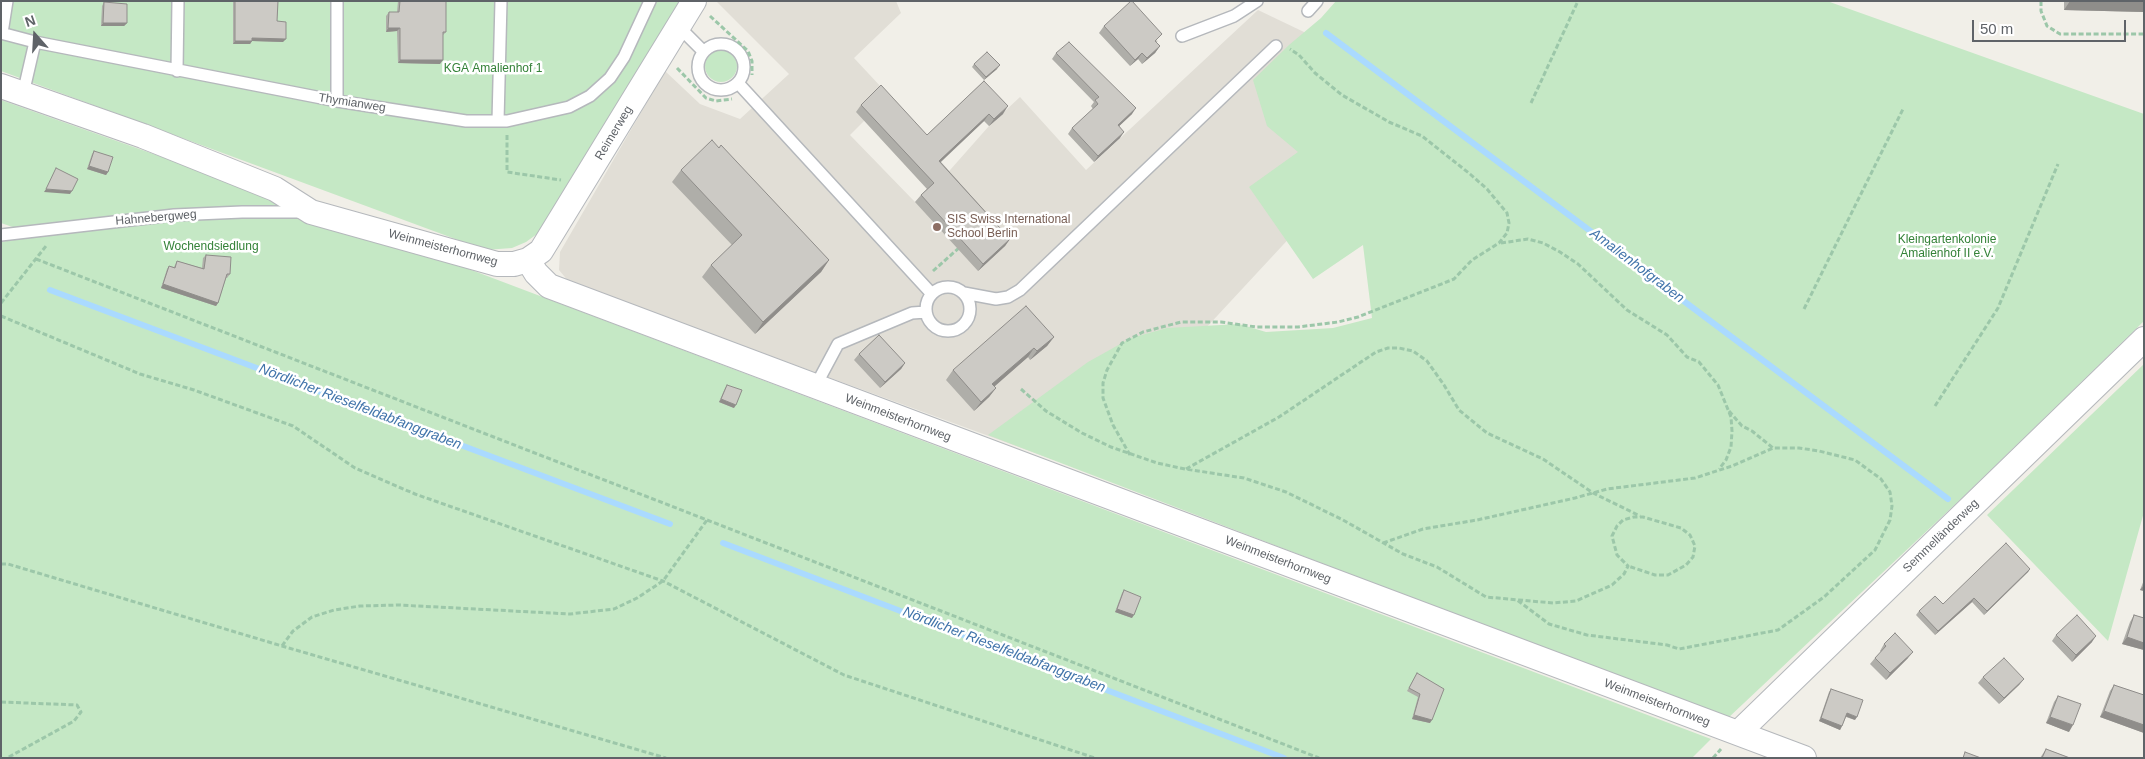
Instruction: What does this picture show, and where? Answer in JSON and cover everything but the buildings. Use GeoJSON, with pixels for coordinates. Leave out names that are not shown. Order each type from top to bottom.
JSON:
{"type":"FeatureCollection","features":[{"type":"Feature","properties":{"kind":"street","name":"Reimerweg"},"geometry":{"type":"LineString","coordinates":[[528,260],[541,251],[678,27],[702,8]]}},
{"type":"Feature","properties":{"kind":"street","name":"Weinmeisterhornweg"},"geometry":{"type":"LineString","coordinates":[[1,86],[143,136],[275,189],[311,212],[497,264],[514,264],[528,260],[536,273],[549,286],[1804,758]]}},
{"type":"Feature","properties":{"kind":"street","name":"Semmelländerweg"},"geometry":{"type":"LineString","coordinates":[[1738,733],[2144,339]]}},
{"type":"Feature","properties":{"kind":"lane"},"geometry":{"type":"LineString","coordinates":[[2,33],[7,1]]}},
{"type":"Feature","properties":{"kind":"lane"},"geometry":{"type":"LineString","coordinates":[[177,71],[178,1]]}},
{"type":"Feature","properties":{"kind":"lane"},"geometry":{"type":"LineString","coordinates":[[337,1],[337,101]]}},
{"type":"Feature","properties":{"kind":"lane"},"geometry":{"type":"LineString","coordinates":[[501,1],[503,121]]}},
{"type":"Feature","properties":{"kind":"lane","name":"Thymianweg"},"geometry":{"type":"LineString","coordinates":[[2,33],[36,42],[93,52],[177,71],[337,101],[466,121],[503,121],[569,107],[590,96],[610,78],[624,57],[650,1]]}},
{"type":"Feature","properties":{"kind":"lane"},"geometry":{"type":"LineString","coordinates":[[1182,36],[1234,16],[1257,1]]}},
{"type":"Feature","properties":{"kind":"lane"},"geometry":{"type":"LineString","coordinates":[[1308,11],[1317,1]]}},
{"type":"Feature","properties":{"kind":"lane"},"geometry":{"type":"LineString","coordinates":[[678,27],[703,51]]}},
{"type":"Feature","properties":{"kind":"lane"},"geometry":{"type":"LineString","coordinates":[[23,94],[36,42]]}},
{"type":"Feature","properties":{"kind":"lane"},"geometry":{"type":"LineString","coordinates":[[742,87],[720,90],[706,85],[701,80],[697,65],[703,51],[710,46],[724,44],[738,51],[744,65],[742,87],[931,293]]}},
{"type":"Feature","properties":{"kind":"lane"},"geometry":{"type":"LineString","coordinates":[[964,292],[968,299],[970,314],[962,327],[947,331],[933,326],[926,312],[926,305],[931,293],[937,289],[951,286],[964,292],[996,299],[1008,297],[1020,290],[1276,46]]}},
{"type":"Feature","properties":{"kind":"lane","name":"Hahnebergweg"},"geometry":{"type":"LineString","coordinates":[[1,235],[174,215],[242,212],[311,212]]}},
{"type":"Feature","properties":{"kind":"lane"},"geometry":{"type":"LineString","coordinates":[[815,387],[838,344],[912,313],[926,312]]}},
{"type":"Feature","properties":{"kind":"path"},"geometry":{"type":"LineString","coordinates":[[1531,103],[1578,1]]}},
{"type":"Feature","properties":{"kind":"path"},"geometry":{"type":"LineString","coordinates":[[2041,1],[2041,11],[2047,26],[2060,34],[2144,34]]}},
{"type":"Feature","properties":{"kind":"path"},"geometry":{"type":"LineString","coordinates":[[671,61],[706,98],[716,101],[727,101],[737,97],[742,87],[751,82],[753,71],[750,56],[742,45],[702,8]]}},
{"type":"Feature","properties":{"kind":"path"},"geometry":{"type":"LineString","coordinates":[[1130,454],[1112,425],[1103,398],[1103,383],[1107,370],[1122,343],[1143,332],[1181,322],[1221,322],[1256,327],[1298,327],[1338,322],[1358,317],[1454,279],[1472,260],[1499,243],[1507,233],[1508,218],[1498,201],[1487,189],[1422,136],[1389,122],[1342,95],[1315,73],[1299,55],[1291,51],[1289,45],[1276,46]]}},
{"type":"Feature","properties":{"kind":"path"},"geometry":{"type":"LineString","coordinates":[[1804,309],[1903,109]]}},
{"type":"Feature","properties":{"kind":"path"},"geometry":{"type":"LineString","coordinates":[[503,121],[507,172],[584,183]]}},
{"type":"Feature","properties":{"kind":"path"},"geometry":{"type":"LineString","coordinates":[[1935,406],[1998,308],[2058,164]]}},
{"type":"Feature","properties":{"kind":"path"},"geometry":{"type":"LineString","coordinates":[[1,303],[61,228]]}},
{"type":"Feature","properties":{"kind":"path"},"geometry":{"type":"LineString","coordinates":[[1499,243],[1528,239],[1544,243],[1578,264],[1627,310],[1668,335],[1687,357],[1699,362],[1718,385],[1727,408],[1732,431],[1731,447],[1726,460],[1718,470]]}},
{"type":"Feature","properties":{"kind":"path"},"geometry":{"type":"LineString","coordinates":[[921,282],[960,247]]}},
{"type":"Feature","properties":{"kind":"path"},"geometry":{"type":"LineString","coordinates":[[36,259],[1319,758]]}},
{"type":"Feature","properties":{"kind":"path"},"geometry":{"type":"LineString","coordinates":[[1,316],[140,374],[194,390],[293,426],[355,468],[415,494],[663,580],[844,675],[1095,758]]}},
{"type":"Feature","properties":{"kind":"path"},"geometry":{"type":"LineString","coordinates":[[1185,469],[1279,417],[1376,352],[1388,348],[1399,348],[1413,350],[1427,361],[1459,410],[1487,433],[1543,459],[1593,493],[1643,517],[1681,528],[1690,535],[1695,546],[1693,557],[1686,565],[1668,575],[1655,575],[1628,566],[1617,555],[1612,536],[1618,526],[1623,520],[1643,517]]}},
{"type":"Feature","properties":{"kind":"path"},"geometry":{"type":"LineString","coordinates":[[1021,390],[1046,411],[1082,433],[1130,454],[1185,469],[1244,478],[1270,486],[1315,506],[1403,554],[1437,568],[1486,597],[1553,603],[1576,601],[1612,585],[1624,574],[1628,566]]}},
{"type":"Feature","properties":{"kind":"path"},"geometry":{"type":"LineString","coordinates":[[1727,408],[1742,426],[1752,431],[1773,448]]}},
{"type":"Feature","properties":{"kind":"path"},"geometry":{"type":"LineString","coordinates":[[1383,543],[1423,529],[1477,520],[1593,493],[1639,484],[1681,481],[1740,463],[1773,448],[1799,448],[1855,460],[1881,479],[1890,492],[1892,506],[1890,520],[1875,550],[1824,598],[1778,630],[1679,649],[1667,645],[1587,635],[1549,624],[1517,600]]}},
{"type":"Feature","properties":{"kind":"path"},"geometry":{"type":"LineString","coordinates":[[282,646],[293,631],[312,617],[334,610],[360,606],[399,605],[570,614],[614,609],[637,598],[663,580],[707,520]]}},
{"type":"Feature","properties":{"kind":"path"},"geometry":{"type":"LineString","coordinates":[[1,564],[8,564],[666,758]]}},
{"type":"Feature","properties":{"kind":"path"},"geometry":{"type":"LineString","coordinates":[[1,702],[77,705],[81,712],[74,721],[7,758]]}},
{"type":"Feature","properties":{"kind":"shaded area","name":"SIS Swiss International School Berlin"},"geometry":{"type":"Polygon","coordinates":[[[716,1],[896,1],[901,13],[854,58],[882,88],[864,121],[850,135],[915,202],[943,178],[989,126],[1020,97],[1086,170],[1258,10],[1304,32],[1411,107],[1076,468],[569,282],[559,270],[560,252],[665,71],[700,104],[740,119],[789,74],[716,1]]]}},
{"type":"Feature","properties":{"kind":"green space","name":"KGA Amalienhof 1"},"geometry":{"type":"Polygon","coordinates":[[[1,1],[682,1],[541,231],[526,242],[512,248],[485,250],[1,71],[1,1]]]}},
{"type":"Feature","properties":{"kind":"green space","name":"Kleingartenkolonie Amalienhof II e.V."},"geometry":{"type":"Polygon","coordinates":[[[1336,1],[1827,1],[2144,114],[2144,321],[1964,496],[1727,719],[988,435],[1088,362],[1131,338],[1167,328],[1239,324],[1266,332],[1333,328],[1372,318],[1363,245],[1313,279],[1249,187],[1298,152],[1267,126],[1253,80],[1289,45],[1321,18],[1336,1]]]}},
{"type":"Feature","properties":{"kind":"green space"},"geometry":{"type":"Polygon","coordinates":[[[721,50],[727,51],[732,55],[736,60],[736,72],[732,77],[727,81],[721,82],[715,81],[710,77],[706,72],[705,66],[706,60],[710,55],[715,51],[721,50]]]}},
{"type":"Feature","properties":{"kind":"green space","name":"Wochendsiedlung"},"geometry":{"type":"Polygon","coordinates":[[[1,100],[437,257],[1711,739],[1692,758],[1,758],[1,242],[39,236],[1,223],[1,100]]]}},
{"type":"Feature","properties":{"kind":"green space"},"geometry":{"type":"Polygon","coordinates":[[[2144,364],[2144,512],[2108,641],[1987,515],[2144,364]]]}},
{"type":"Feature","properties":{"kind":"waterway","name":"Amalienhofgraben"},"geometry":{"type":"LineString","coordinates":[[1326,33],[1948,499]]}},
{"type":"Feature","properties":{"kind":"waterway","name":"Nördlicher Rieselfeldabfanggraben"},"geometry":{"type":"LineString","coordinates":[[50,290],[670,524]]}},
{"type":"Feature","properties":{"kind":"waterway","name":"Nördlicher Rieselfeldabfanggraben"},"geometry":{"type":"LineString","coordinates":[[723,543],[1284,758]]}},
{"type":"Feature","properties":{"kind":"place","name":"SIS Swiss International School Berlin"},"geometry":{"type":"Point","coordinates":[937,227]}}]}
